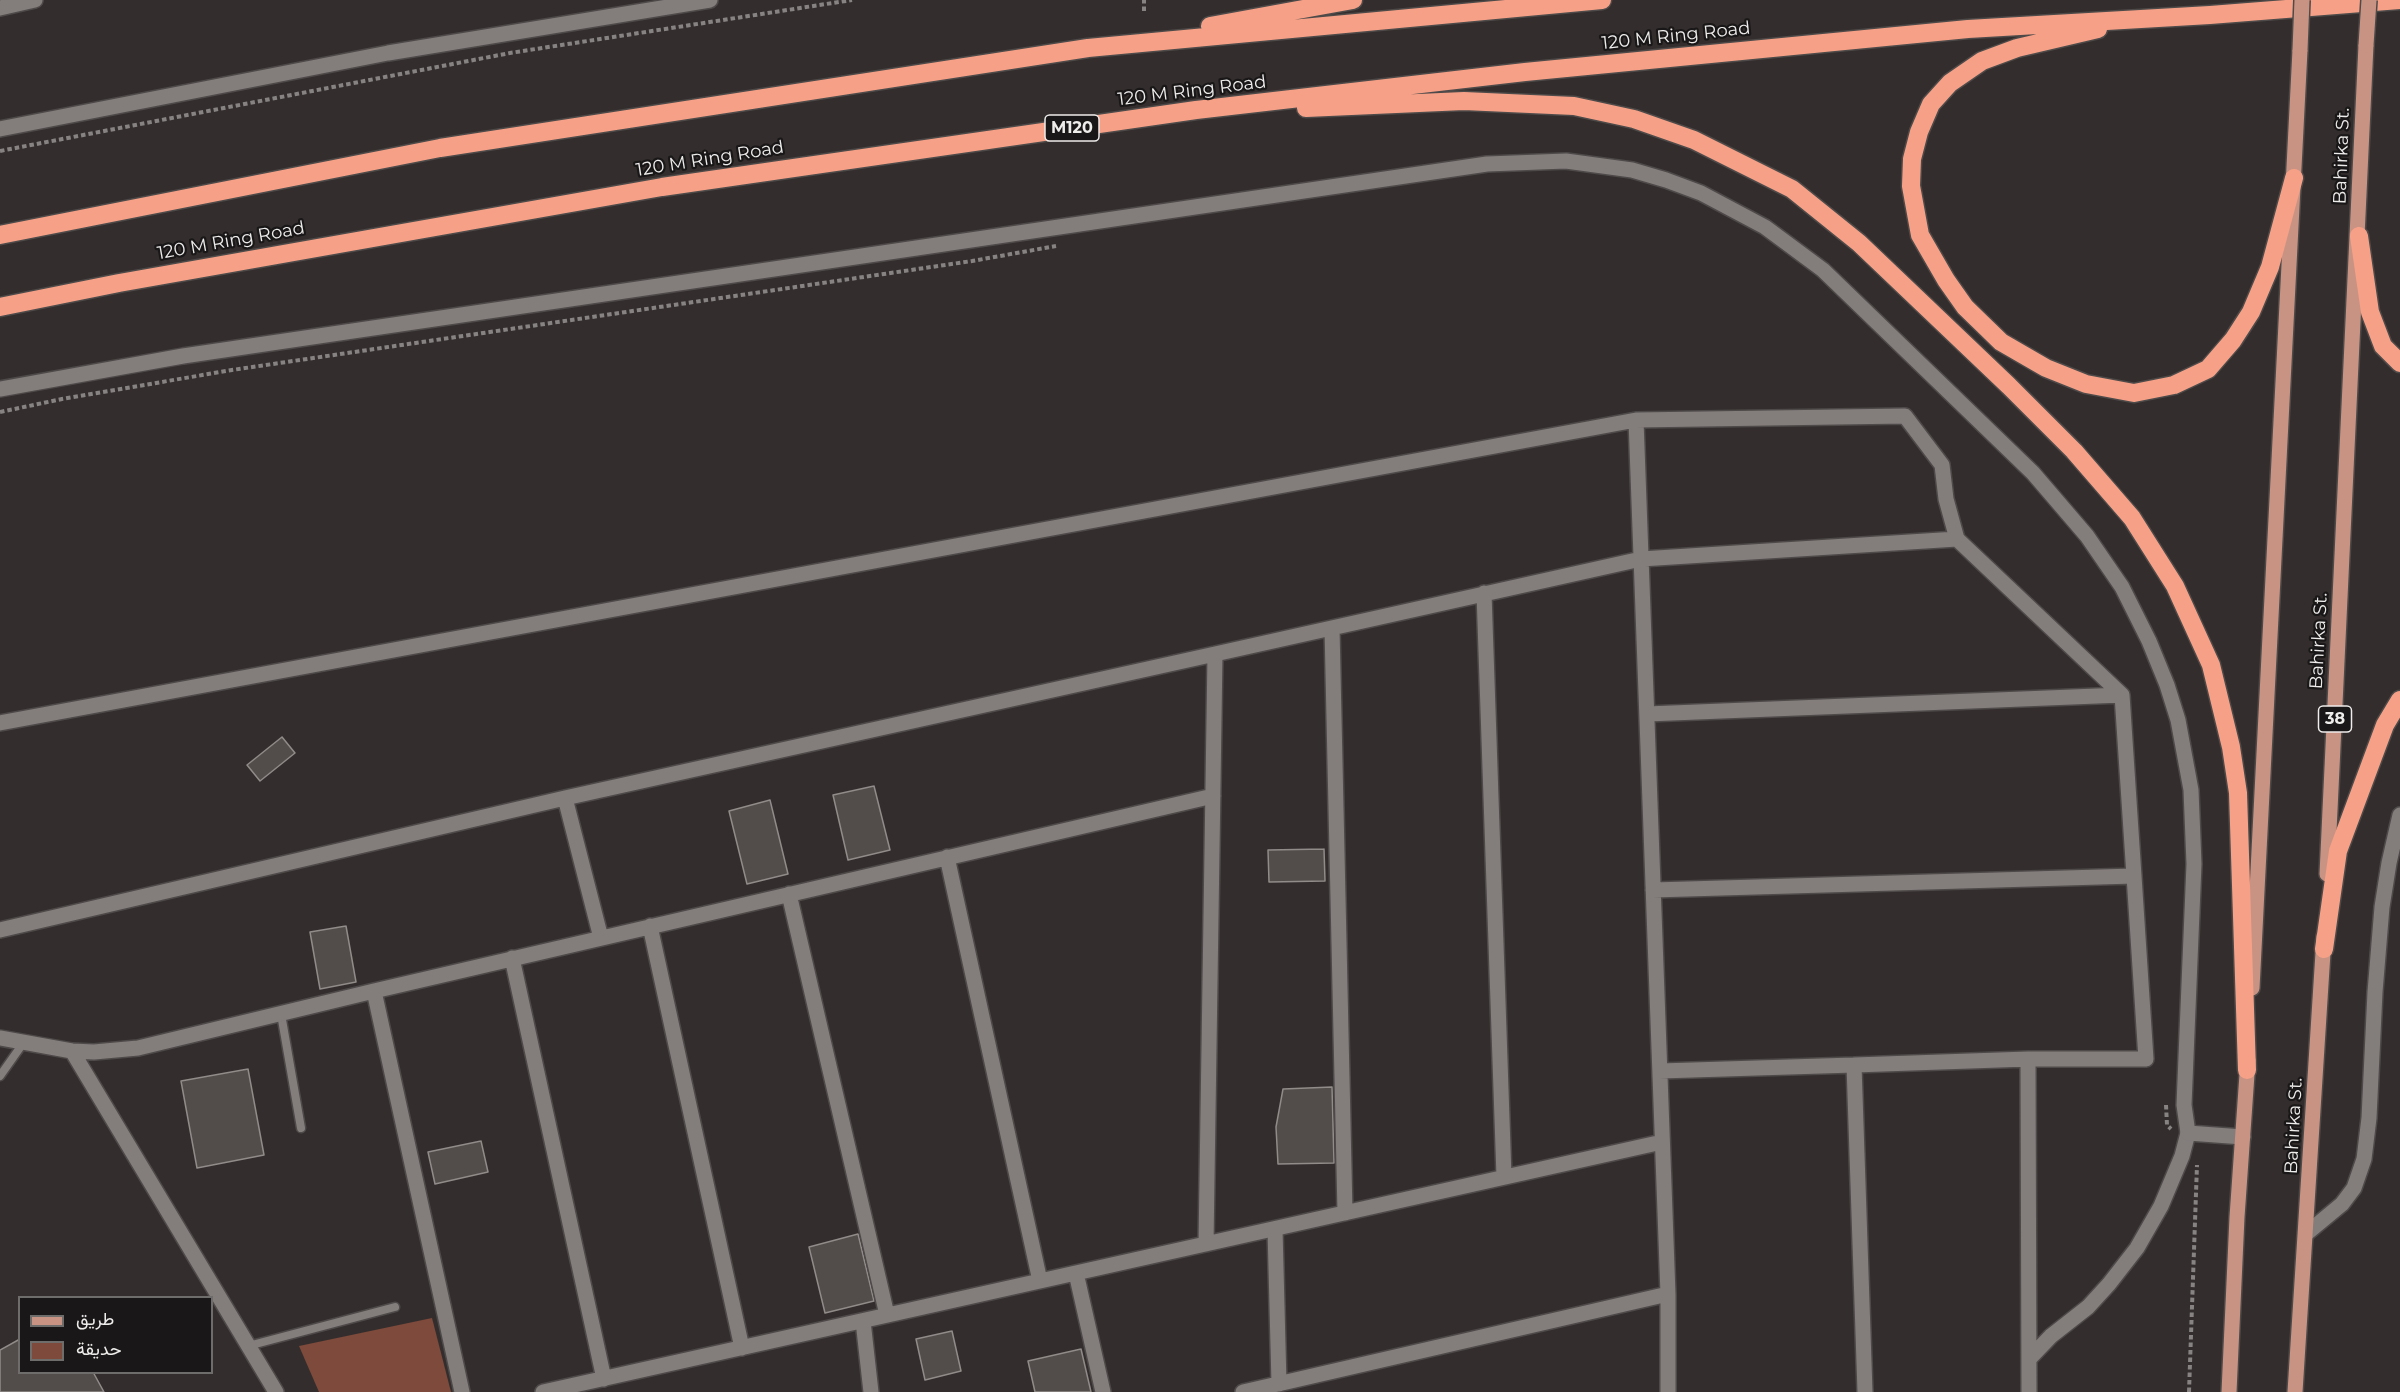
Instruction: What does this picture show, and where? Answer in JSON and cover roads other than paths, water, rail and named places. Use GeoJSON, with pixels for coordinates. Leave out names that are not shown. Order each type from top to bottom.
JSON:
{"type":"FeatureCollection","features":[{"type":"Feature","properties":{"kind":"highway"},"geometry":{"type":"LineString","coordinates":[[0,235],[440,148],[1088,48],[1353,0]]}},
{"type":"Feature","properties":{"kind":"highway"},"geometry":{"type":"LineString","coordinates":[[1088,48],[1602,0]]}},
{"type":"Feature","properties":{"kind":"highway","name":"120 M Ring Road"},"geometry":{"type":"LineString","coordinates":[[0,307],[119,283],[662,187],[1196,110],[1525,72],[1968,29],[2210,15],[2400,0]]}},
{"type":"Feature","properties":{"kind":"highway"},"geometry":{"type":"LineString","coordinates":[[2153,17],[2017,48],[1982,61],[1950,83],[1931,104],[1918,132],[1912,159],[1913,207],[1920,235],[1946,280],[1965,307],[2001,342],[2046,368],[2086,384],[2134,393],[2174,385],[2208,369],[2233,340],[2251,312],[2270,267],[2294,178]]}},
{"type":"Feature","properties":{"kind":"highway"},"geometry":{"type":"LineString","coordinates":[[1196,110],[1376,106],[1464,101],[1574,106],[1634,119],[1694,140],[1731,157],[1792,189],[1859,243],[2074,451],[2132,518],[2175,586],[2211,664],[2231,747],[2238,793],[2247,1070]]}},
{"type":"Feature","properties":{"kind":"highway"},"geometry":{"type":"LineString","coordinates":[[2359,237],[2370,312],[2383,346],[2400,363]]}},
{"type":"Feature","properties":{"kind":"highway"},"geometry":{"type":"LineString","coordinates":[[2324,949],[2338,851],[2385,725],[2400,700]]}},
{"type":"Feature","properties":{"kind":"main road"},"geometry":{"type":"LineString","coordinates":[[2229,1392],[2302,0]]}},
{"type":"Feature","properties":{"kind":"main road","name":"Bahirka St."},"geometry":{"type":"LineString","coordinates":[[2295,1392],[2324,949],[2369,0]]}},
{"type":"Feature","properties":{"kind":"street"},"geometry":{"type":"LineString","coordinates":[[0,8],[35,0]]}},
{"type":"Feature","properties":{"kind":"street"},"geometry":{"type":"LineString","coordinates":[[0,129],[388,53],[710,0]]}},
{"type":"Feature","properties":{"kind":"street"},"geometry":{"type":"LineString","coordinates":[[0,389],[183,356],[1487,164],[1566,161],[1632,170],[1701,193],[1765,227],[1823,270],[2033,473],[2087,536],[2121,588],[2149,640],[2178,720],[2191,790],[2194,864],[2184,1105],[2186,1139],[2162,1206],[2137,1248],[2102,1292],[2051,1336],[2029,1359]]}},
{"type":"Feature","properties":{"kind":"street"},"geometry":{"type":"LineString","coordinates":[[0,723],[1636,420],[1905,416],[1942,465],[1946,499],[1957,539],[2121,695],[2146,1059],[2028,1059],[1660,1071]]}},
{"type":"Feature","properties":{"kind":"street"},"geometry":{"type":"LineString","coordinates":[[1636,420],[1668,1294],[1668,1392]]}},
{"type":"Feature","properties":{"kind":"street"},"geometry":{"type":"LineString","coordinates":[[0,930],[565,798],[1641,559],[1957,539]]}},
{"type":"Feature","properties":{"kind":"street"},"geometry":{"type":"LineString","coordinates":[[1484,593],[1504,1177]]}},
{"type":"Feature","properties":{"kind":"street"},"geometry":{"type":"LineString","coordinates":[[1332,628],[1345,1213]]}},
{"type":"Feature","properties":{"kind":"street"},"geometry":{"type":"LineString","coordinates":[[1206,1244],[1215,654]]}},
{"type":"Feature","properties":{"kind":"street"},"geometry":{"type":"LineString","coordinates":[[1647,714],[2121,695]]}},
{"type":"Feature","properties":{"kind":"street"},"geometry":{"type":"LineString","coordinates":[[0,1038],[72,1051],[94,1052],[138,1048],[512,958],[1213,796]]}},
{"type":"Feature","properties":{"kind":"street"},"geometry":{"type":"LineString","coordinates":[[565,798],[601,938]]}},
{"type":"Feature","properties":{"kind":"street"},"geometry":{"type":"LineString","coordinates":[[2307,1233],[2342,1204],[2354,1188],[2364,1159],[2369,1118],[2382,907],[2395,830],[2400,815]]}},
{"type":"Feature","properties":{"kind":"street"},"geometry":{"type":"LineString","coordinates":[[947,857],[1040,1281]]}},
{"type":"Feature","properties":{"kind":"street"},"geometry":{"type":"LineString","coordinates":[[1653,890],[2134,876]]}},
{"type":"Feature","properties":{"kind":"street"},"geometry":{"type":"LineString","coordinates":[[789,894],[887,1315]]}},
{"type":"Feature","properties":{"kind":"street"},"geometry":{"type":"LineString","coordinates":[[650,927],[742,1348]]}},
{"type":"Feature","properties":{"kind":"street"},"geometry":{"type":"LineString","coordinates":[[512,958],[604,1379]]}},
{"type":"Feature","properties":{"kind":"street"},"geometry":{"type":"LineString","coordinates":[[374,991],[462,1392]]}},
{"type":"Feature","properties":{"kind":"street"},"geometry":{"type":"LineString","coordinates":[[72,1051],[276,1392]]}},
{"type":"Feature","properties":{"kind":"street"},"geometry":{"type":"LineString","coordinates":[[2028,1059],[2029,1392]]}},
{"type":"Feature","properties":{"kind":"street"},"geometry":{"type":"LineString","coordinates":[[1854,1065],[1865,1392]]}},
{"type":"Feature","properties":{"kind":"street"},"geometry":{"type":"LineString","coordinates":[[2186,1139],[2242,1137]]}},
{"type":"Feature","properties":{"kind":"street"},"geometry":{"type":"LineString","coordinates":[[543,1392],[1662,1142]]}},
{"type":"Feature","properties":{"kind":"street"},"geometry":{"type":"LineString","coordinates":[[1275,1228],[1279,1384]]}},
{"type":"Feature","properties":{"kind":"street"},"geometry":{"type":"LineString","coordinates":[[1076,1273],[1103,1392]]}},
{"type":"Feature","properties":{"kind":"street"},"geometry":{"type":"LineString","coordinates":[[1242,1392],[1668,1294]]}},
{"type":"Feature","properties":{"kind":"street"},"geometry":{"type":"LineString","coordinates":[[863,1321],[871,1392]]}},
{"type":"Feature","properties":{"kind":"lane"},"geometry":{"type":"LineString","coordinates":[[281,1014],[301,1128]]}},
{"type":"Feature","properties":{"kind":"lane"},"geometry":{"type":"LineString","coordinates":[[0,1076],[24,1042]]}},
{"type":"Feature","properties":{"kind":"lane"},"geometry":{"type":"LineString","coordinates":[[248,1346],[395,1307]]}}]}
